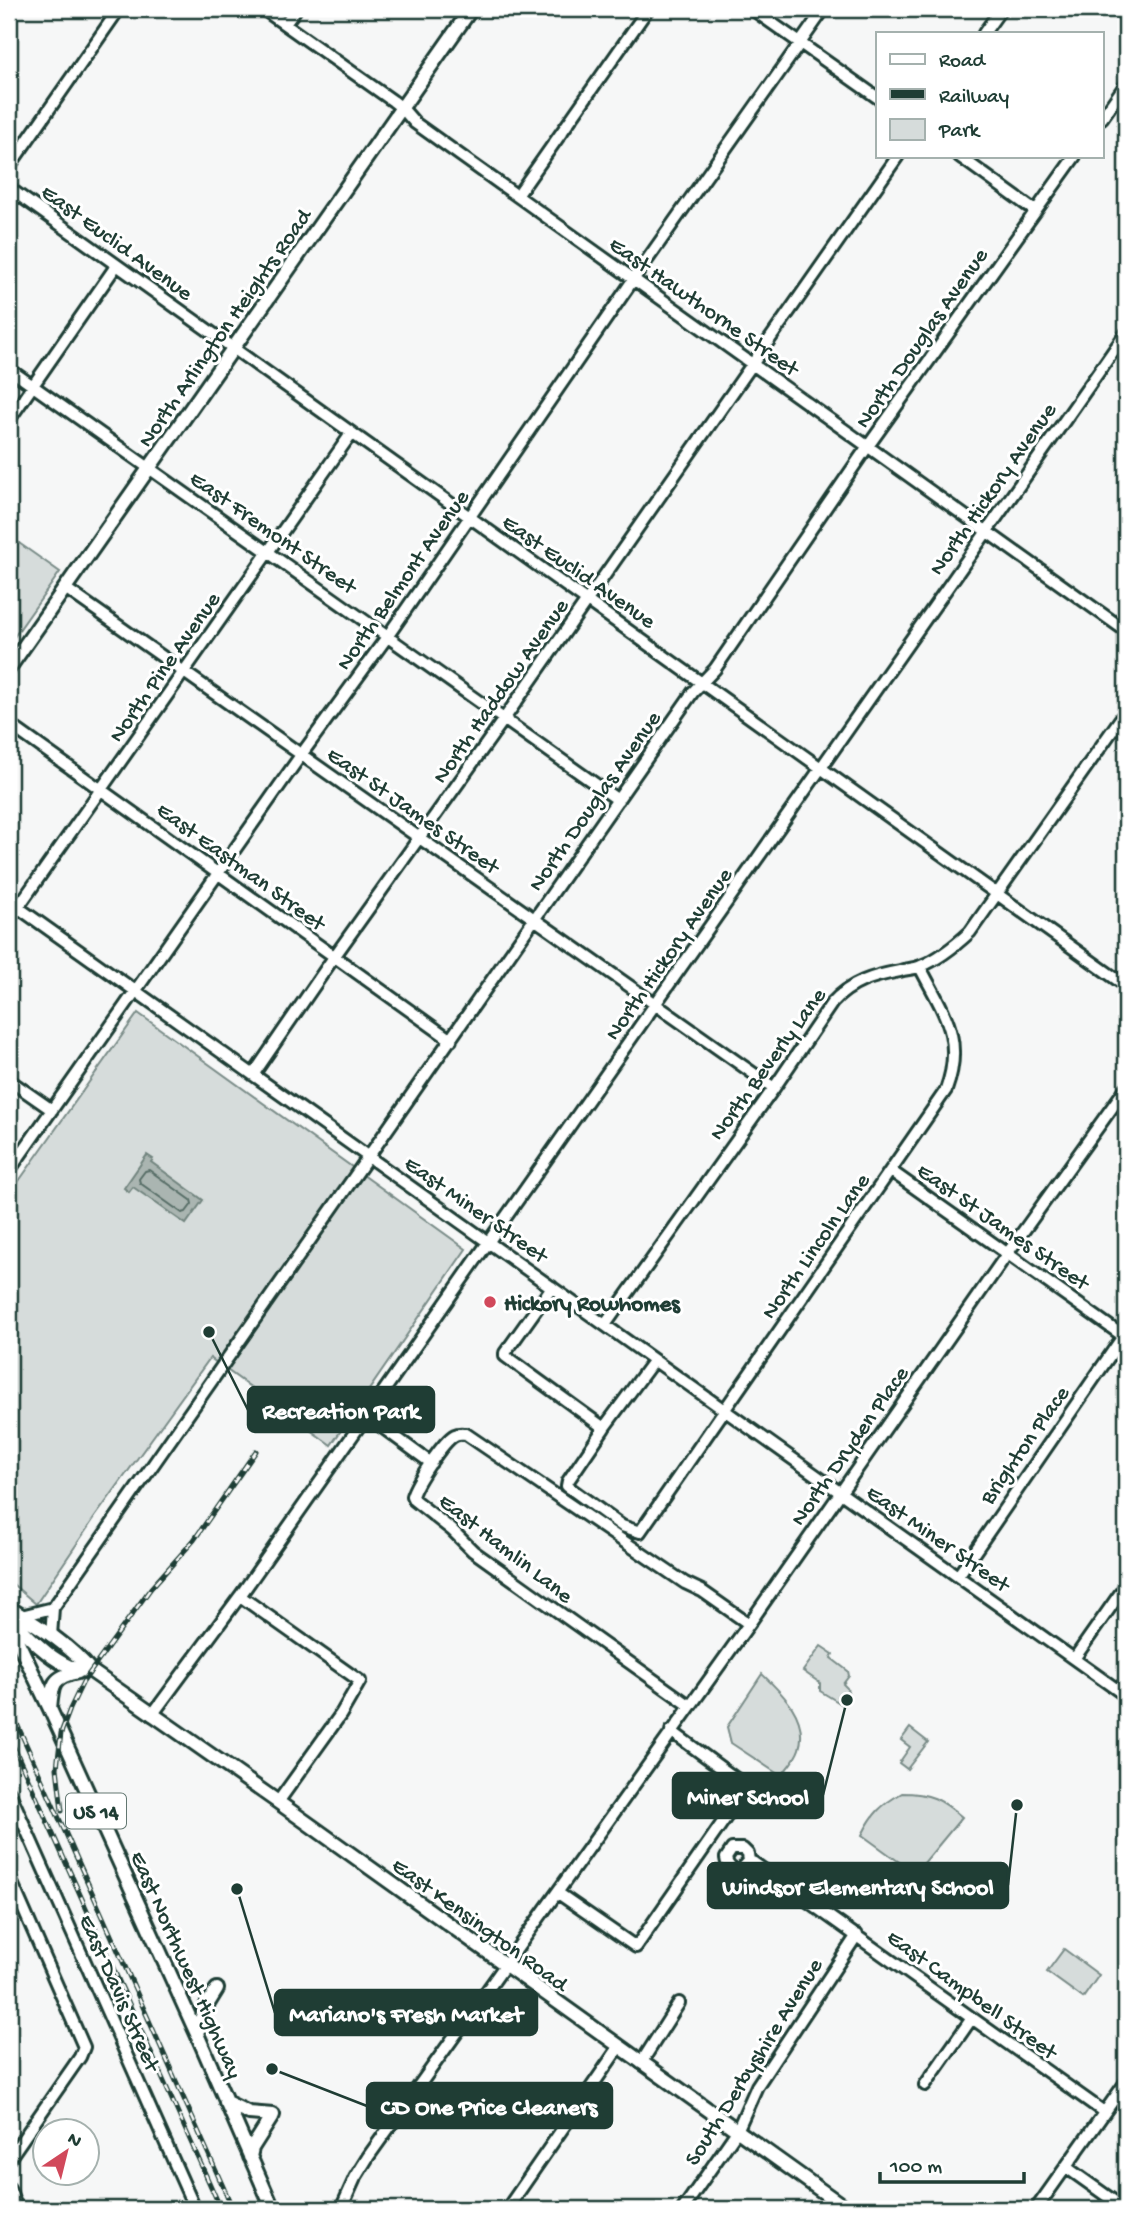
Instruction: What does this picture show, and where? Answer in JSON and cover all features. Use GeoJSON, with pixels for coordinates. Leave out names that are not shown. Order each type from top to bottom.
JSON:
{"type":"FeatureCollection","features":[{"type":"Feature","properties":{"kind":"main road","name":"North Arlington Heights Road"},"geometry":{"type":"LineString","coordinates":[[9,668],[471,9]]}},
{"type":"Feature","properties":{"kind":"main road","name":"East Kensington Road"},"geometry":{"type":"LineString","coordinates":[[9,1608],[32,1642],[84,1671],[152,1715],[278,1802],[847,2209]]}},
{"type":"Feature","properties":{"kind":"main road","name":"East Kensington Road"},"geometry":{"type":"LineString","coordinates":[[15,1615],[79,1656],[84,1671]]}},
{"type":"Feature","properties":{"kind":"main road","name":"East Northwest Highway"},"geometry":{"type":"LineString","coordinates":[[9,1623],[197,2034],[273,2209]]}},
{"type":"Feature","properties":{"kind":"main road"},"geometry":{"type":"LineString","coordinates":[[50,1709],[54,1684],[60,1677],[84,1671]]}},
{"type":"Feature","properties":{"kind":"main road"},"geometry":{"type":"LineString","coordinates":[[197,2034],[205,2008],[217,1989]]}},
{"type":"Feature","properties":{"kind":"main road"},"geometry":{"type":"LineString","coordinates":[[226,2102],[249,2113],[273,2115],[252,2148],[250,2157]]}},
{"type":"Feature","properties":{"kind":"street"},"geometry":{"type":"LineString","coordinates":[[9,167],[119,9]]}},
{"type":"Feature","properties":{"kind":"street","name":"East Hawthorne Street"},"geometry":{"type":"LineString","coordinates":[[263,9],[402,108],[415,123],[1126,631]]}},
{"type":"Feature","properties":{"kind":"street"},"geometry":{"type":"LineString","coordinates":[[285,24],[296,9]]}},
{"type":"Feature","properties":{"kind":"street"},"geometry":{"type":"LineString","coordinates":[[517,196],[648,9]]}},
{"type":"Feature","properties":{"kind":"street"},"geometry":{"type":"LineString","coordinates":[[752,9],[876,97]]}},
{"type":"Feature","properties":{"kind":"street","name":"North Belmont Avenue"},"geometry":{"type":"LineString","coordinates":[[9,1171],[387,637],[633,279],[824,9]]}},
{"type":"Feature","properties":{"kind":"street"},"geometry":{"type":"LineString","coordinates":[[985,32],[1001,9]]}},
{"type":"Feature","properties":{"kind":"street"},"geometry":{"type":"LineString","coordinates":[[1104,115],[1126,84]]}},
{"type":"Feature","properties":{"kind":"street","name":"North Haddow Avenue"},"geometry":{"type":"LineString","coordinates":[[253,1075],[897,158]]}},
{"type":"Feature","properties":{"kind":"street"},"geometry":{"type":"LineString","coordinates":[[962,158],[1035,211]]}},
{"type":"Feature","properties":{"kind":"street","name":"North Douglas Avenue"},"geometry":{"type":"LineString","coordinates":[[53,1608],[618,800],[692,695],[715,669],[868,447],[1074,158]]}},
{"type":"Feature","properties":{"kind":"street","name":"East Euclid Avenue"},"geometry":{"type":"LineString","coordinates":[[9,188],[1126,986]]}},
{"type":"Feature","properties":{"kind":"street"},"geometry":{"type":"LineString","coordinates":[[9,420],[117,266]]}},
{"type":"Feature","properties":{"kind":"street","name":"North Hickory Avenue"},"geometry":{"type":"LineString","coordinates":[[152,1715],[367,1416],[1126,333]]}},
{"type":"Feature","properties":{"kind":"street","name":"East Fremont Street"},"geometry":{"type":"LineString","coordinates":[[9,369],[618,800]]}},
{"type":"Feature","properties":{"kind":"street","name":"North Pine Avenue"},"geometry":{"type":"LineString","coordinates":[[9,920],[13,904],[102,791],[183,671],[351,434]]}},
{"type":"Feature","properties":{"kind":"street","name":"East St James Street"},"geometry":{"type":"LineString","coordinates":[[65,588],[774,1088]]}},
{"type":"Feature","properties":{"kind":"street","name":"North Beverly Lane"},"geometry":{"type":"LineString","coordinates":[[605,1325],[840,993],[873,976],[920,967],[952,948],[970,932],[1126,711]]}},
{"type":"Feature","properties":{"kind":"street","name":"East Eastman Street"},"geometry":{"type":"LineString","coordinates":[[9,724],[451,1040]]}},
{"type":"Feature","properties":{"kind":"street","name":"East Miner Street"},"geometry":{"type":"LineString","coordinates":[[13,904],[1126,1696]]}},
{"type":"Feature","properties":{"kind":"street","name":"North Lincoln Lane"},"geometry":{"type":"LineString","coordinates":[[603,1429],[567,1486],[622,1526],[639,1532],[938,1103],[951,1075],[955,1049],[947,1020],[920,967]]}},
{"type":"Feature","properties":{"kind":"street"},"geometry":{"type":"LineString","coordinates":[[9,1080],[52,1110]]}},
{"type":"Feature","properties":{"kind":"street","name":"North Dryden Place"},"geometry":{"type":"LineString","coordinates":[[341,2209],[368,2157],[749,1624],[1126,1088]]}},
{"type":"Feature","properties":{"kind":"street","name":"East St James Street"},"geometry":{"type":"LineString","coordinates":[[891,1171],[1125,1335]]}},
{"type":"Feature","properties":{"kind":"street"},"geometry":{"type":"LineString","coordinates":[[552,1287],[505,1356],[600,1424],[603,1429],[654,1360]]}},
{"type":"Feature","properties":{"kind":"street","name":"Brighton Place"},"geometry":{"type":"LineString","coordinates":[[958,1576],[1125,1335]]}},
{"type":"Feature","properties":{"kind":"street"},"geometry":{"type":"LineString","coordinates":[[367,1416],[431,1463]]}},
{"type":"Feature","properties":{"kind":"street","name":"East Hamlin Lane"},"geometry":{"type":"LineString","coordinates":[[689,1705],[473,1551],[452,1530],[414,1500],[414,1489],[431,1463],[451,1437],[466,1433],[749,1624]]}},
{"type":"Feature","properties":{"kind":"street"},"geometry":{"type":"LineString","coordinates":[[1074,1659],[1126,1585]]}},
{"type":"Feature","properties":{"kind":"street"},"geometry":{"type":"LineString","coordinates":[[240,1596],[360,1681],[341,1714],[278,1802]]}},
{"type":"Feature","properties":{"kind":"street"},"geometry":{"type":"LineString","coordinates":[[15,1615],[53,1608],[51,1636]]}},
{"type":"Feature","properties":{"kind":"street"},"geometry":{"type":"LineString","coordinates":[[558,1893],[636,1947],[747,1787],[671,1731]]}},
{"type":"Feature","properties":{"kind":"street","name":"East Davis Street"},"geometry":{"type":"LineString","coordinates":[[9,1791],[195,2209]]}},
{"type":"Feature","properties":{"kind":"street","name":"East Campbell Street"},"geometry":{"type":"LineString","coordinates":[[748,1861],[857,1935],[1104,2112]]}},
{"type":"Feature","properties":{"kind":"street"},"geometry":{"type":"LineString","coordinates":[[9,1876],[84,2047],[80,2057],[9,2159]]}},
{"type":"Feature","properties":{"kind":"street","name":"South Derbyshire Avenue"},"geometry":{"type":"LineString","coordinates":[[683,2209],[737,2131],[757,2087],[857,1935]]}},
{"type":"Feature","properties":{"kind":"street"},"geometry":{"type":"LineString","coordinates":[[641,2063],[679,2003]]}},
{"type":"Feature","properties":{"kind":"street"},"geometry":{"type":"LineString","coordinates":[[925,2085],[972,2018]]}},
{"type":"Feature","properties":{"kind":"street"},"geometry":{"type":"LineString","coordinates":[[507,2209],[619,2047]]}},
{"type":"Feature","properties":{"kind":"street"},"geometry":{"type":"LineString","coordinates":[[1036,2209],[1126,2082]]}},
{"type":"Feature","properties":{"kind":"street"},"geometry":{"type":"LineString","coordinates":[[1066,2167],[1125,2209]]}},
{"type":"Feature","properties":{"kind":"street"},"geometry":{"type":"LineString","coordinates":[[9,2188],[17,2209]]}},
{"type":"Feature","properties":{"kind":"green space"},"geometry":{"type":"Polygon","coordinates":[[[9,536],[60,572],[9,644],[9,536]]]}},
{"type":"Feature","properties":{"kind":"green space"},"geometry":{"type":"Polygon","coordinates":[[[138,1013],[466,1249],[331,1445],[210,1358],[36,1604],[9,1581],[9,1195],[138,1013]]]}},
{"type":"Feature","properties":{"kind":"green space"},"geometry":{"type":"Polygon","coordinates":[[[821,1646],[833,1654],[831,1658],[848,1671],[849,1676],[843,1684],[849,1696],[843,1705],[820,1691],[820,1683],[803,1671],[821,1646]]]}},
{"type":"Feature","properties":{"kind":"green space"},"geometry":{"type":"Polygon","coordinates":[[[762,1674],[792,1707],[800,1727],[798,1753],[781,1776],[731,1743],[727,1727],[762,1674]]]}},
{"type":"Feature","properties":{"kind":"green space"},"geometry":{"type":"Polygon","coordinates":[[[910,1728],[928,1742],[907,1769],[899,1763],[910,1747],[901,1740],[910,1728]]]}},
{"type":"Feature","properties":{"kind":"green space"},"geometry":{"type":"Polygon","coordinates":[[[902,1793],[935,1798],[962,1817],[919,1869],[909,1869],[862,1835],[878,1810],[902,1793]]]}},
{"type":"Feature","properties":{"kind":"green space"},"geometry":{"type":"Polygon","coordinates":[[[1064,1949],[1099,1975],[1083,1998],[1047,1972],[1064,1949]]]}},
{"type":"Feature","properties":{"kind":"water"},"geometry":{"type":"Polygon","coordinates":[[[147,1155],[153,1159],[151,1162],[203,1200],[186,1224],[133,1187],[129,1192],[124,1188],[147,1155]]]}},
{"type":"Feature","properties":{"kind":"railway"},"geometry":{"type":"LineString","coordinates":[[62,1811],[57,1768],[61,1733],[83,1682],[151,1588],[194,1540],[256,1451]]}},
{"type":"Feature","properties":{"kind":"railway"},"geometry":{"type":"LineString","coordinates":[[9,1706],[233,2209]]}},
{"type":"Feature","properties":{"kind":"railway"},"geometry":{"type":"LineString","coordinates":[[9,1736],[221,2209]]}},
{"type":"Feature","properties":{"kind":"place","name":"Hickory Rowhomes"},"geometry":{"type":"Point","coordinates":[490,1302]}},
{"type":"Feature","properties":{"kind":"place","name":"Recreation Park"},"geometry":{"type":"Point","coordinates":[209,1332]}},
{"type":"Feature","properties":{"kind":"place","name":"Miner School"},"geometry":{"type":"Point","coordinates":[847,1700]}},
{"type":"Feature","properties":{"kind":"place","name":"Windsor Elementary School"},"geometry":{"type":"Point","coordinates":[1017,1805]}},
{"type":"Feature","properties":{"kind":"place","name":"Mariano's Fresh Market"},"geometry":{"type":"Point","coordinates":[237,1889]}},
{"type":"Feature","properties":{"kind":"place","name":"CD One Price Cleaners"},"geometry":{"type":"Point","coordinates":[272,2069]}}]}
